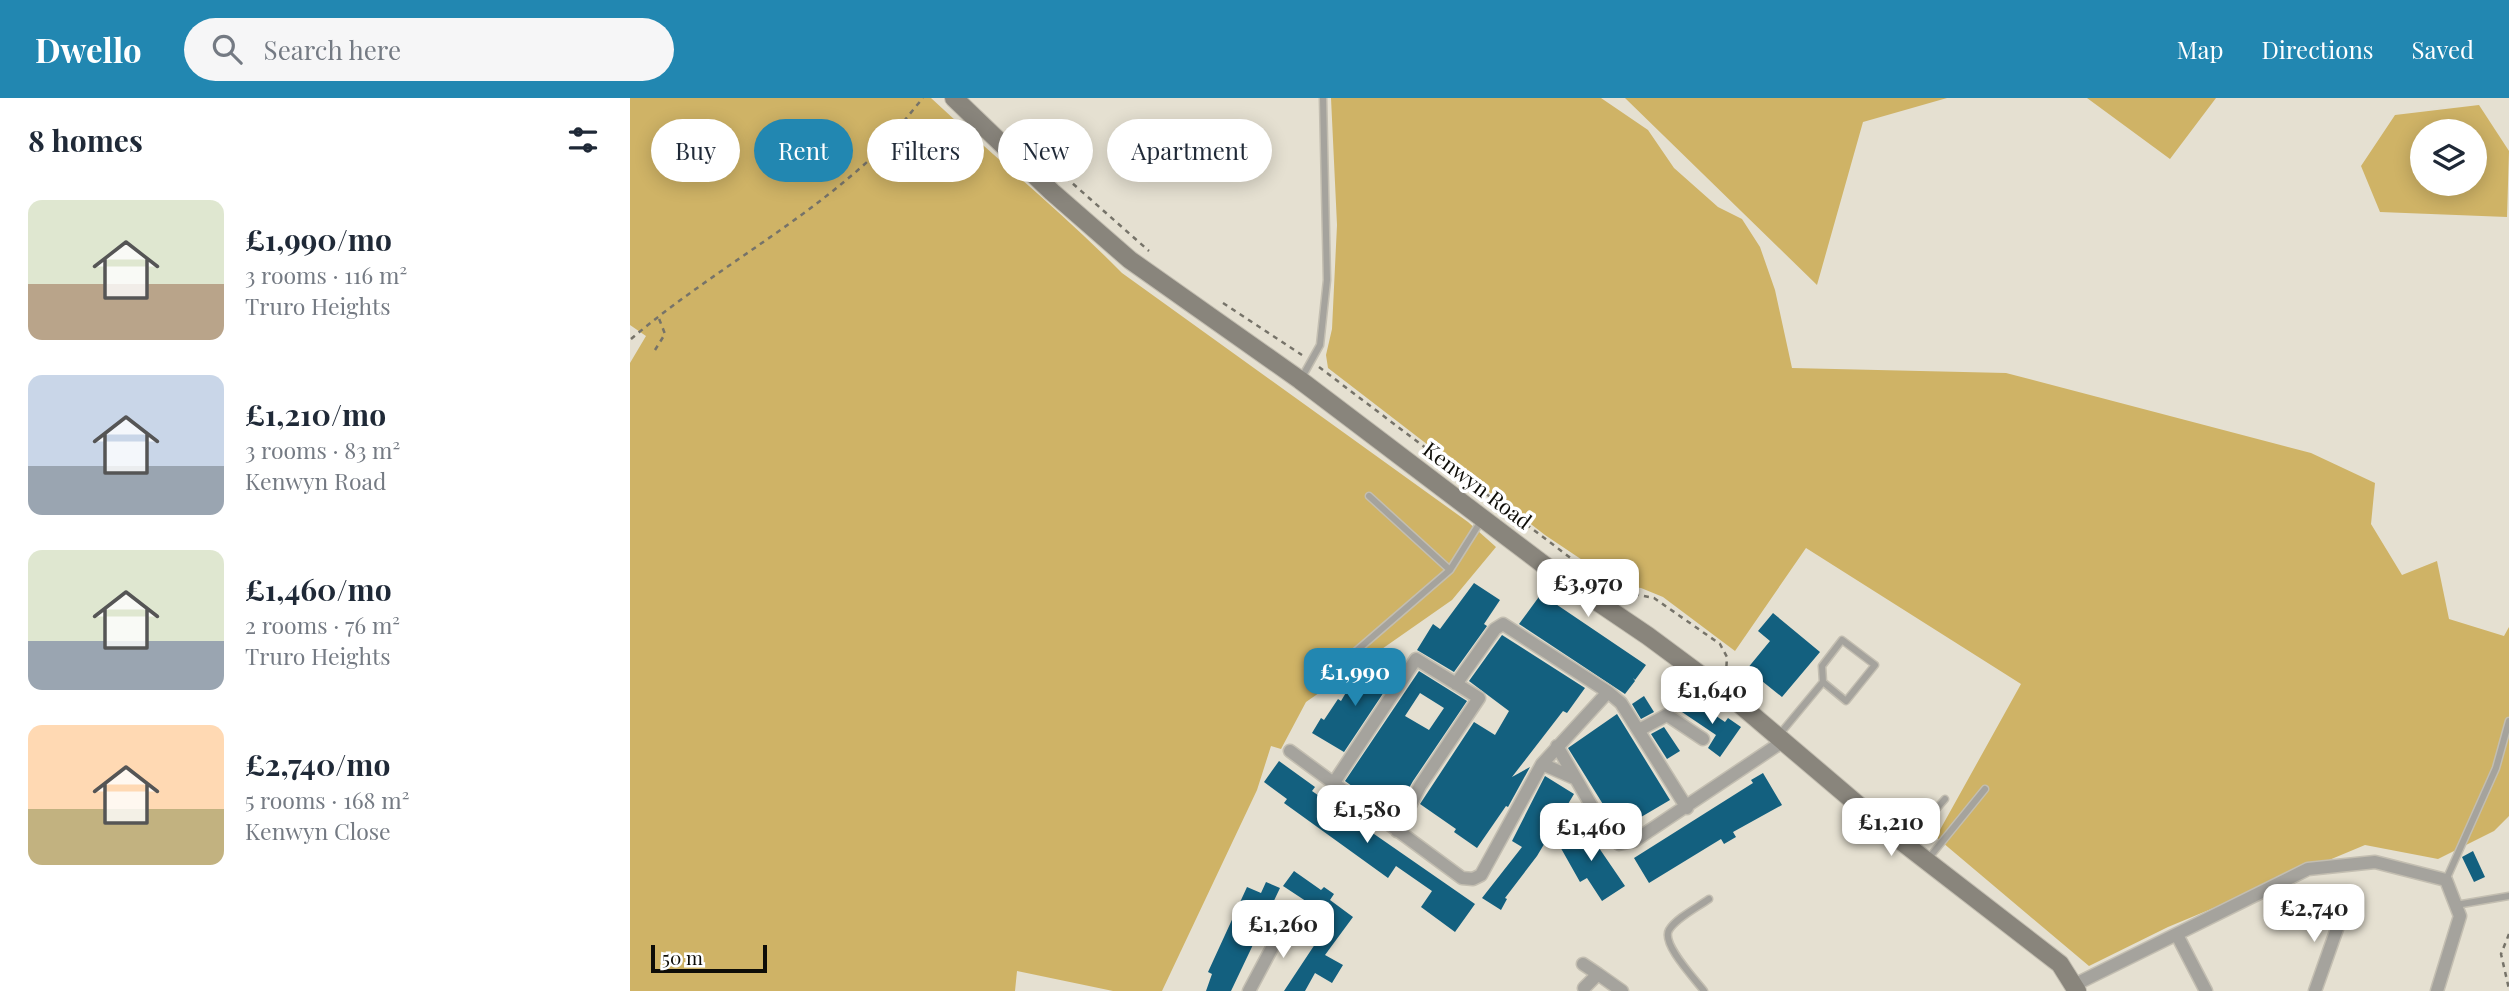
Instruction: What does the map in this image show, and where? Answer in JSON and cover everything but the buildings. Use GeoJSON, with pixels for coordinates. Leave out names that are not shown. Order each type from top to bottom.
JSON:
{"type":"FeatureCollection","features":[{"type":"Feature","properties":{"kind":"main road","name":"Kenwyn Road"},"geometry":{"type":"LineString","coordinates":[[954,98],[1052,192],[1130,260],[1300,380],[1482,519],[1782,737],[1905,845],[2060,964],[2076,988]]}},
{"type":"Feature","properties":{"kind":"street"},"geometry":{"type":"LineString","coordinates":[[1456,684],[1495,629],[1503,624],[1608,692],[1621,704],[1687,808]]}},
{"type":"Feature","properties":{"kind":"street"},"geometry":{"type":"LineString","coordinates":[[1333,785],[1416,659],[1479,698],[1420,786],[1397,831]]}},
{"type":"Feature","properties":{"kind":"street"},"geometry":{"type":"LineString","coordinates":[[1290,751],[1462,878],[1473,879],[1481,875],[1492,859],[1542,764],[1608,692]]}},
{"type":"Feature","properties":{"kind":"street"},"geometry":{"type":"LineString","coordinates":[[1639,730],[1667,715],[1703,738]]}},
{"type":"Feature","properties":{"kind":"street"},"geometry":{"type":"LineString","coordinates":[[1557,746],[1609,836],[1619,844],[1634,841],[1687,808],[1782,737]]}},
{"type":"Feature","properties":{"kind":"street"},"geometry":{"type":"LineString","coordinates":[[1542,764],[1574,778]]}},
{"type":"Feature","properties":{"kind":"street"},"geometry":{"type":"LineString","coordinates":[[2076,988],[2308,869],[2375,862],[2446,880],[2460,915],[2437,991]]}},
{"type":"Feature","properties":{"kind":"street"},"geometry":{"type":"LineString","coordinates":[[2315,991],[2344,909]]}},
{"type":"Feature","properties":{"kind":"street"},"geometry":{"type":"LineString","coordinates":[[1249,991],[1290,914]]}},
{"type":"Feature","properties":{"kind":"street"},"geometry":{"type":"LineString","coordinates":[[2177,935],[2206,991]]}},
{"type":"Feature","properties":{"kind":"street"},"geometry":{"type":"LineString","coordinates":[[1583,964],[1622,991]]}},
{"type":"Feature","properties":{"kind":"street"},"geometry":{"type":"LineString","coordinates":[[1584,988],[1598,974]]}},
{"type":"Feature","properties":{"kind":"lane"},"geometry":{"type":"LineString","coordinates":[[1300,380],[1320,345],[1324,324],[1328,244],[1323,98]]}},
{"type":"Feature","properties":{"kind":"lane"},"geometry":{"type":"LineString","coordinates":[[1369,496],[1450,570]]}},
{"type":"Feature","properties":{"kind":"lane"},"geometry":{"type":"LineString","coordinates":[[1355,653],[1450,570],[1482,519]]}},
{"type":"Feature","properties":{"kind":"lane"},"geometry":{"type":"LineString","coordinates":[[1782,737],[1822,682],[1822,666],[1842,640],[1875,665],[1846,701],[1822,682]]}},
{"type":"Feature","properties":{"kind":"lane"},"geometry":{"type":"LineString","coordinates":[[2446,880],[2496,768],[2509,721]]}},
{"type":"Feature","properties":{"kind":"lane"},"geometry":{"type":"LineString","coordinates":[[1927,861],[1985,789]]}},
{"type":"Feature","properties":{"kind":"lane"},"geometry":{"type":"LineString","coordinates":[[1905,845],[1945,799]]}},
{"type":"Feature","properties":{"kind":"lane"},"geometry":{"type":"LineString","coordinates":[[2455,905],[2509,896]]}},
{"type":"Feature","properties":{"kind":"lane"},"geometry":{"type":"LineString","coordinates":[[1704,991],[1670,947],[1667,937],[1670,928],[1709,899]]}},
{"type":"Feature","properties":{"kind":"path"},"geometry":{"type":"LineString","coordinates":[[631,339],[686,294],[763,244],[869,161],[923,98]]}},
{"type":"Feature","properties":{"kind":"path"},"geometry":{"type":"LineString","coordinates":[[1071,182],[1155,257]]}},
{"type":"Feature","properties":{"kind":"path"},"geometry":{"type":"LineString","coordinates":[[1222,303],[1312,361],[1534,533],[1597,578],[1619,591],[1654,598],[1720,644],[1727,657],[1727,670],[1717,688]]}},
{"type":"Feature","properties":{"kind":"path"},"geometry":{"type":"LineString","coordinates":[[655,350],[665,334],[658,316]]}},
{"type":"Feature","properties":{"kind":"path"},"geometry":{"type":"LineString","coordinates":[[2509,934],[2501,954],[2509,989]]}},
{"type":"Feature","properties":{"kind":"shaded area"},"geometry":{"type":"Polygon","coordinates":[[[630,98],[931,98],[954,119],[867,119],[867,182],[984,182],[984,146],[998,158],[998,182],[1025,182],[1122,273],[1468,522],[1496,547],[1452,600],[1306,702],[1281,749],[1271,746],[1257,790],[1162,991],[1113,991],[1017,971],[1015,991],[630,991],[630,363],[646,336],[630,325],[630,98]]]}},
{"type":"Feature","properties":{"kind":"shaded area"},"geometry":{"type":"Polygon","coordinates":[[[1331,98],[1601,98],[1648,130],[1674,168],[1718,207],[1742,219],[1760,247],[1775,290],[1792,368],[2006,373],[2311,453],[2375,483],[2371,524],[2402,575],[2437,561],[2449,619],[2504,636],[2509,627],[2509,816],[2494,831],[2438,859],[2365,845],[2168,927],[2089,966],[1936,837],[2021,684],[1806,548],[1735,651],[1663,597],[1641,588],[1621,586],[1545,535],[1328,368],[1326,355],[1332,329],[1337,225],[1331,98]]]}},
{"type":"Feature","properties":{"kind":"shaded area"},"geometry":{"type":"Polygon","coordinates":[[[1625,98],[1947,98],[1863,122],[1817,285],[1625,98]]]}},
{"type":"Feature","properties":{"kind":"shaded area"},"geometry":{"type":"Polygon","coordinates":[[[2087,98],[2216,98],[2170,159],[2087,98]]]}},
{"type":"Feature","properties":{"kind":"shaded area"},"geometry":{"type":"Polygon","coordinates":[[[2479,105],[2509,151],[2507,217],[2380,212],[2361,166],[2395,115],[2479,105]]]}}]}
